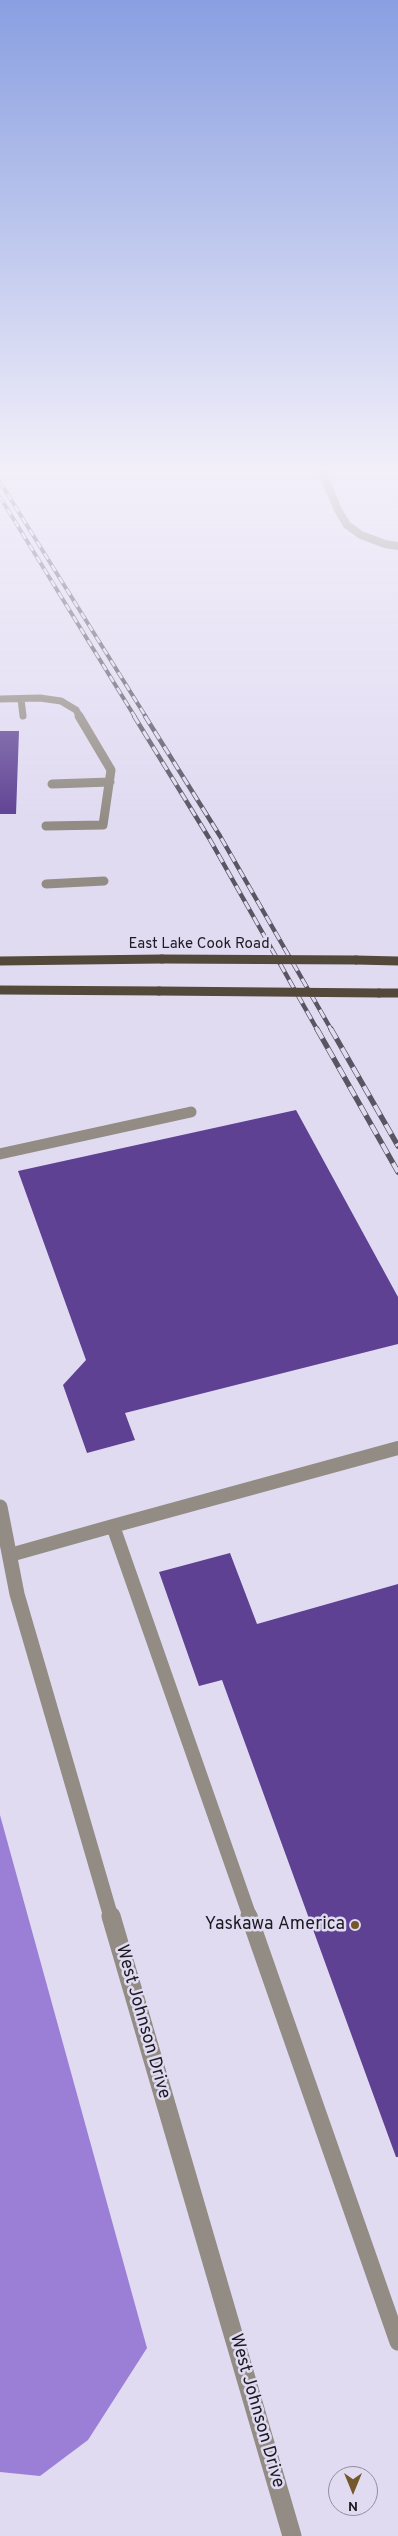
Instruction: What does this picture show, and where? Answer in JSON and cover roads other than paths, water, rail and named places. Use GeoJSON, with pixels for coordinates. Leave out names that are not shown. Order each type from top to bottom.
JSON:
{"type":"FeatureCollection","features":[{"type":"Feature","properties":{"kind":"main road","name":"East Lake Cook Road"},"geometry":{"type":"LineString","coordinates":[[0,961],[162,959],[398,961]]}},
{"type":"Feature","properties":{"kind":"main road"},"geometry":{"type":"LineString","coordinates":[[0,990],[398,993]]}},
{"type":"Feature","properties":{"kind":"street","name":"West Johnson Drive"},"geometry":{"type":"LineString","coordinates":[[0,1507],[17,1594],[292,2536]]}},
{"type":"Feature","properties":{"kind":"lane"},"geometry":{"type":"LineString","coordinates":[[0,699],[21,698],[61,701],[76,710],[111,770],[103,825],[46,826]]}},
{"type":"Feature","properties":{"kind":"lane"},"geometry":{"type":"LineString","coordinates":[[21,698],[23,716]]}},
{"type":"Feature","properties":{"kind":"lane"},"geometry":{"type":"LineString","coordinates":[[52,784],[110,782]]}},
{"type":"Feature","properties":{"kind":"lane"},"geometry":{"type":"LineString","coordinates":[[46,884],[104,882]]}},
{"type":"Feature","properties":{"kind":"lane"},"geometry":{"type":"LineString","coordinates":[[0,1154],[191,1112]]}},
{"type":"Feature","properties":{"kind":"lane"},"geometry":{"type":"LineString","coordinates":[[10,1555],[398,1448]]}},
{"type":"Feature","properties":{"kind":"lane"},"geometry":{"type":"LineString","coordinates":[[113,1526],[398,2342]]}},
{"type":"Feature","properties":{"kind":"railway"},"geometry":{"type":"LineString","coordinates":[[54,585],[135,717]]}},
{"type":"Feature","properties":{"kind":"railway"},"geometry":{"type":"LineString","coordinates":[[64,585],[146,717]]}},
{"type":"Feature","properties":{"kind":"railway"},"geometry":{"type":"LineString","coordinates":[[134,716],[209,838],[318,1031]]}},
{"type":"Feature","properties":{"kind":"railway"},"geometry":{"type":"LineString","coordinates":[[145,716],[220,836],[332,1031]]}},
{"type":"Feature","properties":{"kind":"railway"},"geometry":{"type":"LineString","coordinates":[[317,1029],[398,1172]]}},
{"type":"Feature","properties":{"kind":"railway"},"geometry":{"type":"LineString","coordinates":[[331,1029],[398,1146]]}},
{"type":"Feature","properties":{"kind":"place","name":"Yaskawa America"},"geometry":{"type":"Point","coordinates":[355,1925]}}]}
